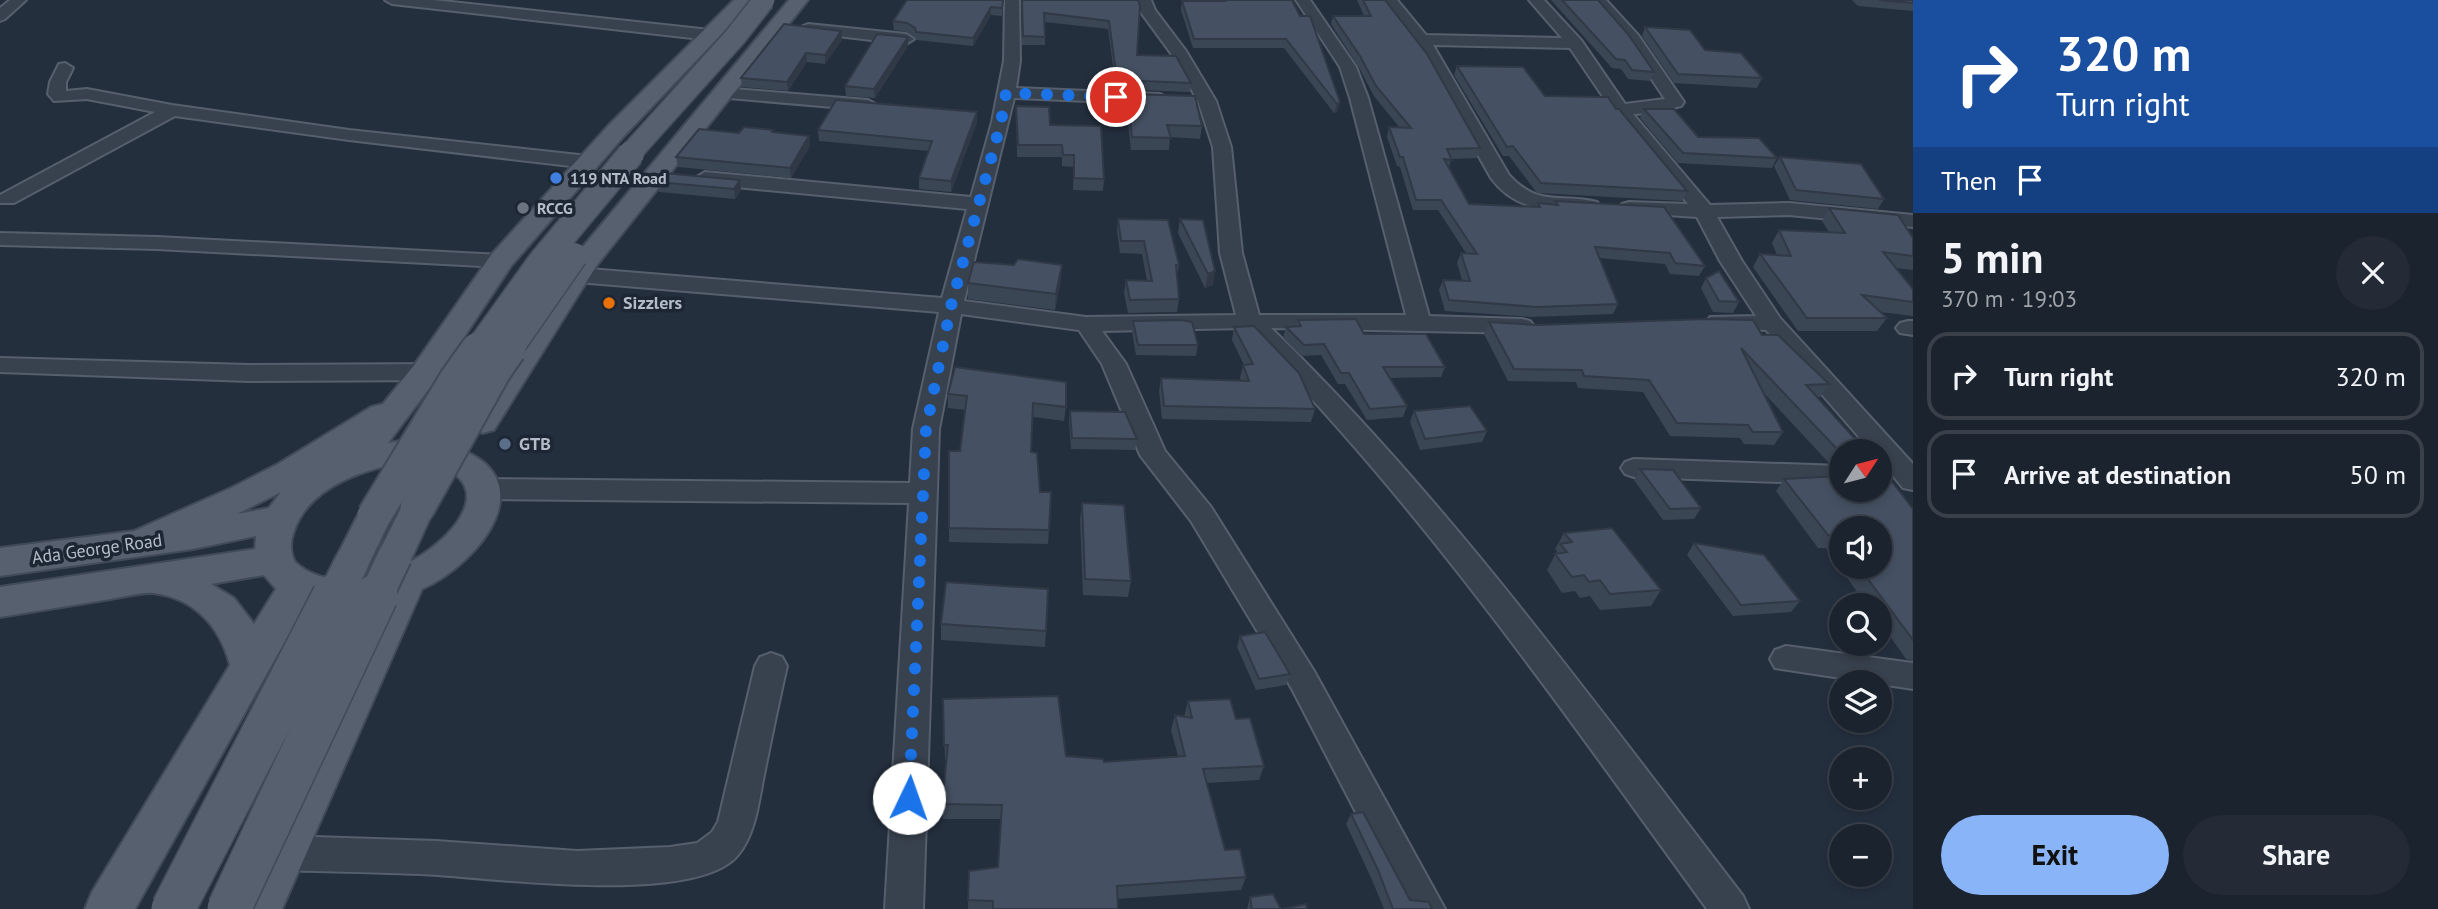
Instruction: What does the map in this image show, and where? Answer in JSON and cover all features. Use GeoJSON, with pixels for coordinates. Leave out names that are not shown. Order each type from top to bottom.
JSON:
{"type":"FeatureCollection","features":[{"type":"Feature","properties":{"kind":"main road"},"geometry":{"type":"LineString","coordinates":[[356,461],[426,371],[500,261],[588,162],[745,0]]}},
{"type":"Feature","properties":{"kind":"main road"},"geometry":{"type":"LineString","coordinates":[[173,909],[374,516],[456,380],[541,262],[618,168],[735,37],[764,0]]}},
{"type":"Feature","properties":{"kind":"main road"},"geometry":{"type":"LineString","coordinates":[[229,909],[417,509],[494,371],[563,271],[639,172],[786,0]]}},
{"type":"Feature","properties":{"kind":"main road"},"geometry":{"type":"LineString","coordinates":[[460,460],[511,375],[577,275],[799,0]]}},
{"type":"Feature","properties":{"kind":"main road"},"geometry":{"type":"LineString","coordinates":[[140,543],[243,497],[290,472],[399,403]]}},
{"type":"Feature","properties":{"kind":"main road"},"geometry":{"type":"LineString","coordinates":[[414,450],[431,451],[460,460],[479,478],[483,489],[480,516],[461,544],[446,557],[408,579],[365,592],[323,592],[286,572],[272,546],[281,518],[291,504],[319,480],[356,461],[375,455],[414,450]]}},
{"type":"Feature","properties":{"kind":"main road","name":"Ada George Road"},"geometry":{"type":"LineString","coordinates":[[0,562],[193,536],[281,518]]}},
{"type":"Feature","properties":{"kind":"main road"},"geometry":{"type":"LineString","coordinates":[[109,909],[250,667],[286,572]]}},
{"type":"Feature","properties":{"kind":"main road","name":"Ada George Road"},"geometry":{"type":"LineString","coordinates":[[0,602],[168,576],[286,572]]}},
{"type":"Feature","properties":{"kind":"main road"},"geometry":{"type":"LineString","coordinates":[[168,576],[228,614],[237,625],[250,667]]}},
{"type":"Feature","properties":{"kind":"main road"},"geometry":{"type":"LineString","coordinates":[[258,909],[408,579]]}},
{"type":"Feature","properties":{"kind":"street"},"geometry":{"type":"LineString","coordinates":[[0,16],[19,0]]}},
{"type":"Feature","properties":{"kind":"street"},"geometry":{"type":"LineString","coordinates":[[392,0],[710,36]]}},
{"type":"Feature","properties":{"kind":"street"},"geometry":{"type":"LineString","coordinates":[[904,909],[926,429],[951,306],[1012,61],[1012,0]]}},
{"type":"Feature","properties":{"kind":"street"},"geometry":{"type":"LineString","coordinates":[[1144,0],[1148,11],[1178,51],[1207,101],[1222,146],[1231,253],[1249,320],[1314,384],[1420,503],[1548,667],[1730,909]]}},
{"type":"Feature","properties":{"kind":"street"},"geometry":{"type":"LineString","coordinates":[[1303,0],[1348,67],[1359,98],[1419,321]]}},
{"type":"Feature","properties":{"kind":"street"},"geometry":{"type":"LineString","coordinates":[[1390,0],[1422,40],[1501,178],[1513,194],[1527,201],[1704,211],[1789,209],[1913,221]]}},
{"type":"Feature","properties":{"kind":"street"},"geometry":{"type":"LineString","coordinates":[[1536,0],[1576,43],[1620,109],[1704,211],[1731,261],[1772,323],[1911,479]]}},
{"type":"Feature","properties":{"kind":"street"},"geometry":{"type":"LineString","coordinates":[[1598,0],[1632,38],[1675,102],[1653,108],[1620,109]]}},
{"type":"Feature","properties":{"kind":"street"},"geometry":{"type":"LineString","coordinates":[[778,26],[906,39]]}},
{"type":"Feature","properties":{"kind":"street"},"geometry":{"type":"LineString","coordinates":[[1422,40],[1576,43]]}},
{"type":"Feature","properties":{"kind":"street"},"geometry":{"type":"LineString","coordinates":[[65,68],[58,82],[57,94],[60,97],[87,94],[172,110],[349,135],[588,162]]}},
{"type":"Feature","properties":{"kind":"street"},"geometry":{"type":"LineString","coordinates":[[723,93],[887,107]]}},
{"type":"Feature","properties":{"kind":"street"},"geometry":{"type":"LineString","coordinates":[[999,109],[1207,101]]}},
{"type":"Feature","properties":{"kind":"street"},"geometry":{"type":"LineString","coordinates":[[7,199],[172,110]]}},
{"type":"Feature","properties":{"kind":"street"},"geometry":{"type":"LineString","coordinates":[[658,174],[978,204]]}},
{"type":"Feature","properties":{"kind":"street"},"geometry":{"type":"LineString","coordinates":[[0,239],[157,243],[500,261]]}},
{"type":"Feature","properties":{"kind":"street"},"geometry":{"type":"LineString","coordinates":[[577,275],[951,306],[1086,324],[1249,320],[1419,321],[1546,326]]}},
{"type":"Feature","properties":{"kind":"street"},"geometry":{"type":"LineString","coordinates":[[1698,321],[1772,323]]}},
{"type":"Feature","properties":{"kind":"street"},"geometry":{"type":"LineString","coordinates":[[1086,324],[1114,364],[1153,454],[1201,513],[1303,680],[1426,909]]}},
{"type":"Feature","properties":{"kind":"street"},"geometry":{"type":"LineString","coordinates":[[0,365],[249,373],[426,371],[511,375]]}},
{"type":"Feature","properties":{"kind":"street"},"geometry":{"type":"LineString","coordinates":[[1634,468],[1829,474]]}},
{"type":"Feature","properties":{"kind":"street"},"geometry":{"type":"LineString","coordinates":[[1892,477],[1911,479]]}},
{"type":"Feature","properties":{"kind":"street"},"geometry":{"type":"LineString","coordinates":[[483,489],[922,493]]}},
{"type":"Feature","properties":{"kind":"street"},"geometry":{"type":"LineString","coordinates":[[1786,659],[1913,676]]}},
{"type":"Feature","properties":{"kind":"street"},"geometry":{"type":"LineString","coordinates":[[284,853],[436,858],[577,868],[670,864],[704,859],[725,844],[735,826],[771,667]]}},
{"type":"Feature","properties":{"kind":"building"},"geometry":{"type":"Polygon","coordinates":[[[907,0],[1003,0],[1002,8],[991,7],[973,38],[916,32],[915,28],[907,23],[893,21],[907,0]]]}},
{"type":"Feature","properties":{"kind":"building"},"geometry":{"type":"Polygon","coordinates":[[[1022,0],[1138,0],[1140,6],[1137,55],[1176,56],[1191,83],[1117,80],[1109,21],[1044,13],[1045,37],[1023,36],[1022,0]]]}},
{"type":"Feature","properties":{"kind":"building"},"geometry":{"type":"Polygon","coordinates":[[[1292,0],[1300,16],[1310,16],[1340,102],[1337,104],[1286,39],[1194,39],[1182,1],[1292,0]]]}},
{"type":"Feature","properties":{"kind":"building"},"geometry":{"type":"Polygon","coordinates":[[[1363,0],[1385,0],[1427,54],[1480,148],[1447,149],[1452,160],[1444,159],[1469,204],[1540,207],[1538,203],[1558,205],[1555,201],[1664,207],[1705,266],[1675,263],[1670,253],[1595,247],[1618,304],[1537,307],[1449,300],[1443,280],[1470,281],[1461,253],[1477,254],[1441,200],[1416,200],[1403,157],[1400,157],[1389,127],[1411,128],[1376,86],[1333,16],[1371,16],[1363,0]]]}},
{"type":"Feature","properties":{"kind":"building"},"geometry":{"type":"Polygon","coordinates":[[[1562,0],[1598,0],[1628,34],[1654,72],[1632,70],[1625,60],[1616,59],[1562,0]]]}},
{"type":"Feature","properties":{"kind":"building"},"geometry":{"type":"Polygon","coordinates":[[[1879,0],[1913,0],[1913,3],[1879,0]]]}},
{"type":"Feature","properties":{"kind":"building"},"geometry":{"type":"Polygon","coordinates":[[[784,24],[841,31],[825,55],[806,53],[787,82],[741,78],[784,24]]]}},
{"type":"Feature","properties":{"kind":"building"},"geometry":{"type":"Polygon","coordinates":[[[1645,27],[1690,30],[1705,50],[1741,53],[1762,78],[1678,74],[1645,27]]]}},
{"type":"Feature","properties":{"kind":"building"},"geometry":{"type":"Polygon","coordinates":[[[877,34],[908,37],[874,89],[845,86],[877,34]]]}},
{"type":"Feature","properties":{"kind":"building"},"geometry":{"type":"Polygon","coordinates":[[[1457,66],[1523,67],[1545,96],[1608,97],[1687,191],[1541,183],[1513,146],[1507,147],[1457,66]]]}},
{"type":"Feature","properties":{"kind":"building"},"geometry":{"type":"Polygon","coordinates":[[[1127,94],[1195,96],[1202,126],[1167,125],[1171,138],[1132,137],[1127,94]]]}},
{"type":"Feature","properties":{"kind":"building"},"geometry":{"type":"Polygon","coordinates":[[[836,100],[977,112],[951,181],[919,178],[932,141],[818,130],[836,100]]]}},
{"type":"Feature","properties":{"kind":"building"},"geometry":{"type":"Polygon","coordinates":[[[1016,106],[1049,107],[1050,125],[1101,126],[1104,179],[1074,178],[1074,155],[1063,155],[1062,145],[1018,145],[1016,106]]]}},
{"type":"Feature","properties":{"kind":"building"},"geometry":{"type":"Polygon","coordinates":[[[1644,109],[1674,109],[1698,137],[1759,138],[1777,158],[1683,153],[1644,109]]]}},
{"type":"Feature","properties":{"kind":"building"},"geometry":{"type":"Polygon","coordinates":[[[744,127],[809,136],[790,168],[676,157],[699,129],[739,133],[744,127]]]}},
{"type":"Feature","properties":{"kind":"building"},"geometry":{"type":"Polygon","coordinates":[[[1780,157],[1861,164],[1884,199],[1796,190],[1780,157]]]}},
{"type":"Feature","properties":{"kind":"building"},"geometry":{"type":"Polygon","coordinates":[[[663,173],[740,180],[734,189],[657,182],[663,173]]]}},
{"type":"Feature","properties":{"kind":"building"},"geometry":{"type":"Polygon","coordinates":[[[1829,208],[1898,215],[1913,238],[1913,256],[1883,252],[1913,289],[1913,302],[1862,295],[1887,318],[1807,318],[1760,254],[1791,256],[1779,230],[1845,233],[1829,208]]]}},
{"type":"Feature","properties":{"kind":"building"},"geometry":{"type":"Polygon","coordinates":[[[1118,219],[1168,220],[1179,265],[1176,265],[1179,299],[1130,300],[1126,280],[1152,281],[1144,241],[1121,241],[1118,219]]]}},
{"type":"Feature","properties":{"kind":"building"},"geometry":{"type":"Polygon","coordinates":[[[1180,219],[1203,220],[1215,271],[1208,274],[1180,219]]]}},
{"type":"Feature","properties":{"kind":"building"},"geometry":{"type":"Polygon","coordinates":[[[1018,259],[1062,265],[1056,294],[968,283],[974,262],[1014,265],[1018,259]]]}},
{"type":"Feature","properties":{"kind":"building"},"geometry":{"type":"Polygon","coordinates":[[[1719,271],[1739,302],[1719,301],[1706,278],[1719,271]]]}},
{"type":"Feature","properties":{"kind":"building"},"geometry":{"type":"Polygon","coordinates":[[[1356,319],[1364,334],[1426,334],[1445,367],[1383,367],[1407,406],[1370,409],[1349,373],[1341,373],[1324,344],[1304,345],[1286,327],[1301,326],[1298,320],[1356,319]]]}},
{"type":"Feature","properties":{"kind":"building"},"geometry":{"type":"Polygon","coordinates":[[[1705,319],[1753,320],[1762,335],[1778,335],[1829,384],[1806,385],[1855,439],[1829,441],[1741,348],[1783,432],[1753,432],[1748,425],[1677,423],[1649,380],[1584,376],[1582,370],[1514,369],[1489,322],[1537,325],[1705,319]]]}},
{"type":"Feature","properties":{"kind":"building"},"geometry":{"type":"Polygon","coordinates":[[[1133,321],[1192,322],[1198,345],[1138,345],[1133,321]]]}},
{"type":"Feature","properties":{"kind":"building"},"geometry":{"type":"Polygon","coordinates":[[[1254,326],[1299,373],[1315,409],[1164,406],[1161,378],[1249,381],[1243,365],[1253,364],[1234,327],[1254,326]]]}},
{"type":"Feature","properties":{"kind":"building"},"geometry":{"type":"Polygon","coordinates":[[[955,367],[1066,382],[1066,407],[1033,403],[1031,452],[1037,453],[1040,492],[1051,492],[1049,530],[949,528],[949,451],[960,451],[967,396],[948,394],[955,367]]]}},
{"type":"Feature","properties":{"kind":"building"},"geometry":{"type":"Polygon","coordinates":[[[1470,406],[1487,431],[1425,439],[1414,411],[1470,406]]]}},
{"type":"Feature","properties":{"kind":"building"},"geometry":{"type":"Polygon","coordinates":[[[1070,411],[1125,412],[1137,439],[1072,438],[1070,411]]]}},
{"type":"Feature","properties":{"kind":"building"},"geometry":{"type":"Polygon","coordinates":[[[1640,469],[1673,470],[1701,508],[1670,509],[1640,469]]]}},
{"type":"Feature","properties":{"kind":"building"},"geometry":{"type":"Polygon","coordinates":[[[1829,477],[1829,502],[1892,502],[1892,482],[1913,509],[1913,640],[1892,612],[1892,593],[1878,593],[1868,579],[1892,579],[1892,516],[1829,516],[1828,535],[1784,479],[1829,477]]]}},
{"type":"Feature","properties":{"kind":"building"},"geometry":{"type":"Polygon","coordinates":[[[1082,503],[1124,505],[1131,581],[1085,579],[1082,503]]]}},
{"type":"Feature","properties":{"kind":"building"},"geometry":{"type":"Polygon","coordinates":[[[1612,528],[1661,590],[1610,594],[1600,580],[1589,582],[1584,575],[1572,577],[1555,554],[1567,552],[1560,544],[1572,542],[1564,533],[1612,528]]]}},
{"type":"Feature","properties":{"kind":"building"},"geometry":{"type":"Polygon","coordinates":[[[1694,543],[1764,555],[1800,601],[1741,605],[1694,543]]]}},
{"type":"Feature","properties":{"kind":"building"},"geometry":{"type":"Polygon","coordinates":[[[946,582],[1048,589],[1046,631],[941,624],[946,582]]]}},
{"type":"Feature","properties":{"kind":"building"},"geometry":{"type":"Polygon","coordinates":[[[1265,632],[1290,674],[1259,679],[1240,636],[1265,632]]]}},
{"type":"Feature","properties":{"kind":"building"},"geometry":{"type":"Polygon","coordinates":[[[1058,696],[1066,756],[1103,759],[1104,762],[1185,756],[1175,715],[1192,718],[1188,701],[1230,699],[1236,719],[1250,718],[1264,766],[1203,769],[1225,850],[1240,849],[1246,877],[1117,886],[1118,909],[993,909],[993,901],[968,900],[969,871],[998,867],[1002,805],[942,804],[948,745],[944,745],[943,699],[1058,696]]]}},
{"type":"Feature","properties":{"kind":"building"},"geometry":{"type":"Polygon","coordinates":[[[1363,812],[1410,900],[1429,902],[1432,909],[1393,909],[1351,814],[1363,812]]]}},
{"type":"Feature","properties":{"kind":"building"},"geometry":{"type":"Polygon","coordinates":[[[1273,894],[1281,909],[1252,909],[1250,897],[1273,894]]]}},
{"type":"Feature","properties":{"kind":"building"},"geometry":{"type":"Polygon","coordinates":[[[1306,904],[1307,909],[1283,909],[1306,904]]]}},
{"type":"Feature","properties":{"kind":"place","name":"119 NTA Road"},"geometry":{"type":"Point","coordinates":[556,178]}},
{"type":"Feature","properties":{"kind":"place","name":"RCCG"},"geometry":{"type":"Point","coordinates":[523,208]}},
{"type":"Feature","properties":{"kind":"place","name":"Sizzlers"},"geometry":{"type":"Point","coordinates":[609,303]}},
{"type":"Feature","properties":{"kind":"place","name":"GTB"},"geometry":{"type":"Point","coordinates":[505,444]}},
{"type":"Feature","properties":{"kind":"route"},"geometry":{"type":"LineString","coordinates":[[909,798],[926,429],[951,306],[1001,122],[1006,93],[1116,97]]}}]}
